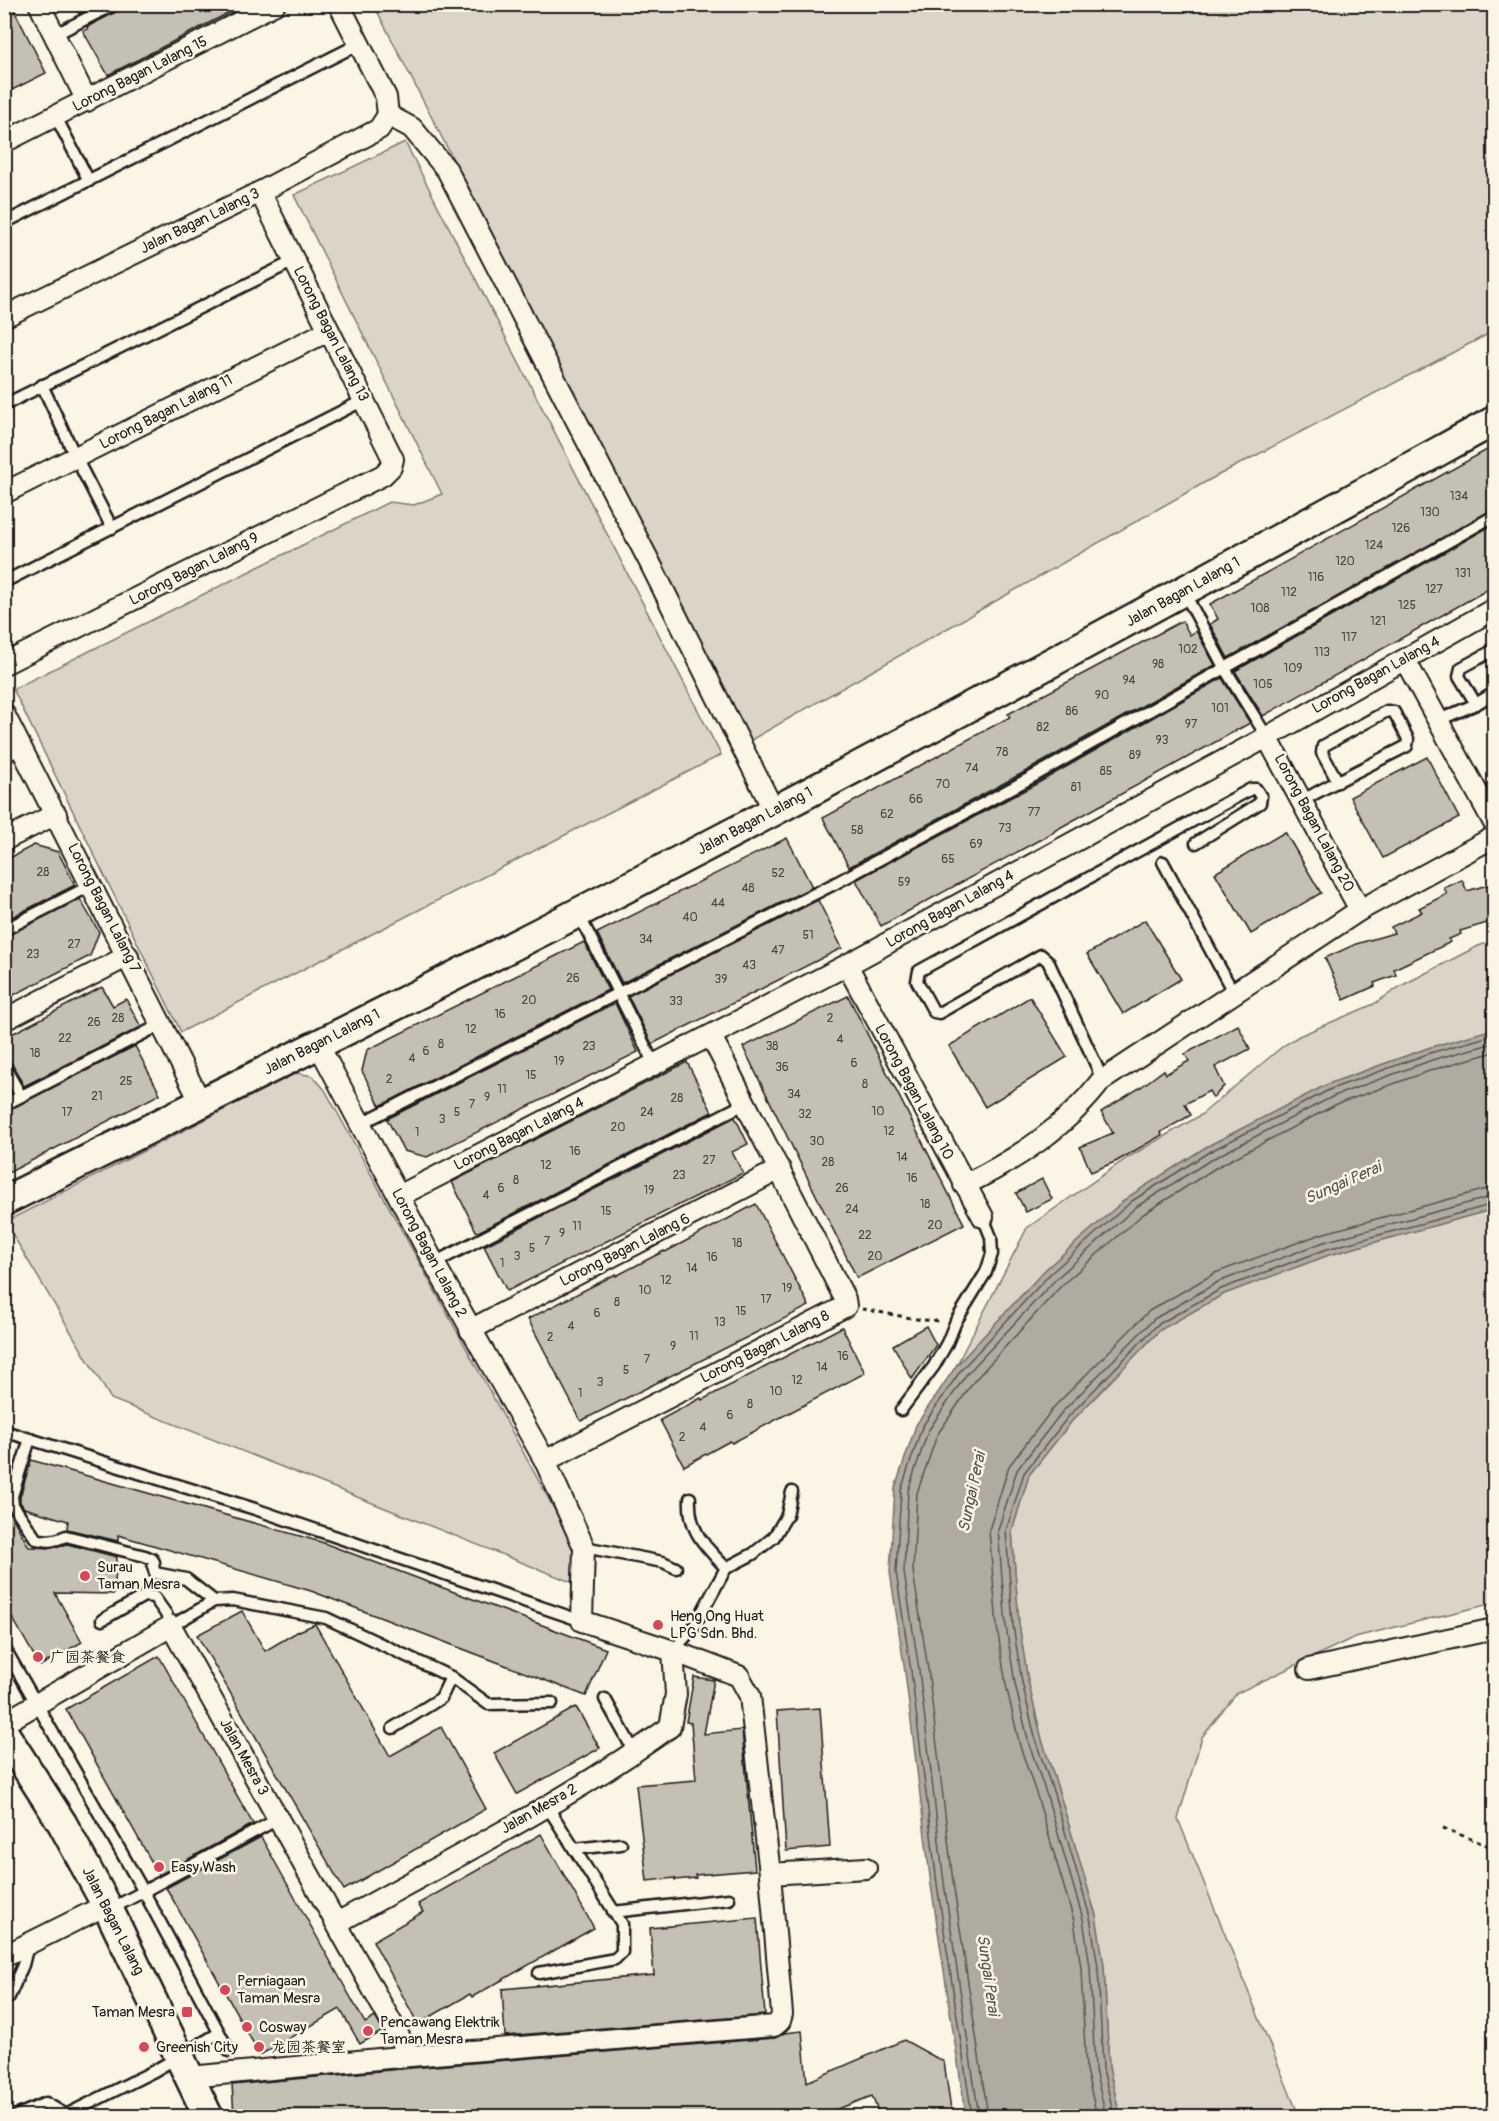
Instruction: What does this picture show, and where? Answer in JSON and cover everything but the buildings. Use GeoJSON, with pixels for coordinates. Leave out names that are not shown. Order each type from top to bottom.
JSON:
{"type":"FeatureCollection","features":[{"type":"Feature","properties":{"kind":"main road","name":"Jalan Bagan Lalang 1"},"geometry":{"type":"LineString","coordinates":[[4,1201],[578,913],[774,811],[1184,592],[1494,421]]}},
{"type":"Feature","properties":{"kind":"main road","name":"Jalan Bagan Lalang"},"geometry":{"type":"LineString","coordinates":[[4,1733],[62,1823],[107,1908],[208,2116]]}},
{"type":"Feature","properties":{"kind":"street"},"geometry":{"type":"LineString","coordinates":[[39,4],[87,101]]}},
{"type":"Feature","properties":{"kind":"street","name":"Lorong Bagan Lalang 15"},"geometry":{"type":"LineString","coordinates":[[7,134],[56,117],[275,4]]}},
{"type":"Feature","properties":{"kind":"street"},"geometry":{"type":"LineString","coordinates":[[339,4],[386,97],[388,115],[412,128],[447,170],[649,561],[774,811]]}},
{"type":"Feature","properties":{"kind":"street","name":"Jalan Bagan Lalang 3"},"geometry":{"type":"LineString","coordinates":[[4,317],[260,192],[379,129],[388,115]]}},
{"type":"Feature","properties":{"kind":"street","name":"Lorong Bagan Lalang 13"},"geometry":{"type":"LineString","coordinates":[[260,192],[393,459],[391,467],[383,475]]}},
{"type":"Feature","properties":{"kind":"street","name":"Lorong Bagan Lalang 11"},"geometry":{"type":"LineString","coordinates":[[4,493],[328,331]]}},
{"type":"Feature","properties":{"kind":"street","name":"Lorong Bagan Lalang 9"},"geometry":{"type":"LineString","coordinates":[[4,664],[383,475]]}},
{"type":"Feature","properties":{"kind":"street","name":"Lorong Bagan Lalang 4"},"geometry":{"type":"LineString","coordinates":[[399,1196],[847,965],[1267,737],[1494,609]]}},
{"type":"Feature","properties":{"kind":"street"},"geometry":{"type":"LineString","coordinates":[[1405,660],[1494,823]]}},
{"type":"Feature","properties":{"kind":"street","name":"Lorong Bagan Lalang 7"},"geometry":{"type":"LineString","coordinates":[[4,714],[13,752],[56,814],[201,1103]]}},
{"type":"Feature","properties":{"kind":"street","name":"Lorong Bagan Lalang 20"},"geometry":{"type":"LineString","coordinates":[[1267,737],[1360,910]]}},
{"type":"Feature","properties":{"kind":"street"},"geometry":{"type":"LineString","coordinates":[[4,840],[56,814]]}},
{"type":"Feature","properties":{"kind":"street"},"geometry":{"type":"LineString","coordinates":[[964,1185],[991,1172],[1049,1133],[1086,1100],[1101,1081],[1233,992],[1360,910],[1494,837]]}},
{"type":"Feature","properties":{"kind":"street"},"geometry":{"type":"LineString","coordinates":[[4,1020],[128,956]]}},
{"type":"Feature","properties":{"kind":"street","name":"Lorong Bagan Lalang 10"},"geometry":{"type":"LineString","coordinates":[[847,965],[983,1218]]}},
{"type":"Feature","properties":{"kind":"street","name":"Lorong Bagan Lalang 8"},"geometry":{"type":"LineString","coordinates":[[545,1461],[846,1306],[845,1299],[780,1169],[711,1036]]}},
{"type":"Feature","properties":{"kind":"street","name":"Lorong Bagan Lalang 2"},"geometry":{"type":"LineString","coordinates":[[318,1044],[470,1330],[545,1461],[584,1547]]}},
{"type":"Feature","properties":{"kind":"street","name":"Lorong Bagan Lalang 6"},"geometry":{"type":"LineString","coordinates":[[470,1330],[780,1169]]}},
{"type":"Feature","properties":{"kind":"street"},"geometry":{"type":"LineString","coordinates":[[185,2066],[410,2056],[774,2026],[780,2021],[782,2014],[770,1874],[750,1696],[740,1676],[582,1621],[584,1547]]}},
{"type":"Feature","properties":{"kind":"street"},"geometry":{"type":"LineString","coordinates":[[4,1723],[171,1626]]}},
{"type":"Feature","properties":{"kind":"street","name":"Jalan Mesra 3"},"geometry":{"type":"LineString","coordinates":[[171,1626],[410,2056]]}},
{"type":"Feature","properties":{"kind":"street"},"geometry":{"type":"LineString","coordinates":[[1309,1669],[1494,1629]]}},
{"type":"Feature","properties":{"kind":"street","name":"Jalan Mesra 2"},"geometry":{"type":"LineString","coordinates":[[337,1923],[547,1806],[635,1753],[670,1727],[676,1694],[673,1651]]}},
{"type":"Feature","properties":{"kind":"street"},"geometry":{"type":"LineString","coordinates":[[770,1874],[866,1868]]}},
{"type":"Feature","properties":{"kind":"street"},"geometry":{"type":"LineString","coordinates":[[4,1956],[107,1908]]}},
{"type":"Feature","properties":{"kind":"lane"},"geometry":{"type":"LineString","coordinates":[[54,35],[115,4]]}},
{"type":"Feature","properties":{"kind":"lane"},"geometry":{"type":"LineString","coordinates":[[4,223],[359,44]]}},
{"type":"Feature","properties":{"kind":"lane"},"geometry":{"type":"LineString","coordinates":[[56,117],[89,181]]}},
{"type":"Feature","properties":{"kind":"lane"},"geometry":{"type":"LineString","coordinates":[[4,405],[294,261]]}},
{"type":"Feature","properties":{"kind":"lane"},"geometry":{"type":"LineString","coordinates":[[42,385],[111,528]]}},
{"type":"Feature","properties":{"kind":"lane"},"geometry":{"type":"LineString","coordinates":[[4,582],[364,400]]}},
{"type":"Feature","properties":{"kind":"lane"},"geometry":{"type":"LineString","coordinates":[[360,1124],[834,884],[1044,770],[1494,516]]}},
{"type":"Feature","properties":{"kind":"lane"},"geometry":{"type":"LineString","coordinates":[[1184,592],[1225,669],[1267,737]]}},
{"type":"Feature","properties":{"kind":"lane"},"geometry":{"type":"LineString","coordinates":[[1476,704],[1459,676],[1459,672],[1461,668],[1494,650]]}},
{"type":"Feature","properties":{"kind":"lane"},"geometry":{"type":"LineString","coordinates":[[1439,720],[1476,704],[1494,693]]}},
{"type":"Feature","properties":{"kind":"lane"},"geometry":{"type":"LineString","coordinates":[[1302,801],[1407,746],[1408,739],[1394,712],[1387,711],[1323,746],[1322,753],[1338,782]]}},
{"type":"Feature","properties":{"kind":"lane"},"geometry":{"type":"LineString","coordinates":[[1101,1081],[1097,1067],[1048,961],[1041,955],[939,1013],[934,1012],[916,981],[919,971],[1251,789],[1256,789],[1261,797],[1260,803],[1196,843]]}},
{"type":"Feature","properties":{"kind":"lane"},"geometry":{"type":"LineString","coordinates":[[1163,862],[1233,992]]}},
{"type":"Feature","properties":{"kind":"lane"},"geometry":{"type":"LineString","coordinates":[[4,930],[92,885]]}},
{"type":"Feature","properties":{"kind":"lane"},"geometry":{"type":"LineString","coordinates":[[578,913],[654,1064]]}},
{"type":"Feature","properties":{"kind":"lane"},"geometry":{"type":"LineString","coordinates":[[4,1105],[162,1024]]}},
{"type":"Feature","properties":{"kind":"lane"},"geometry":{"type":"LineString","coordinates":[[4,1066],[21,1096]]}},
{"type":"Feature","properties":{"kind":"lane"},"geometry":{"type":"LineString","coordinates":[[434,1263],[746,1102]]}},
{"type":"Feature","properties":{"kind":"lane"},"geometry":{"type":"LineString","coordinates":[[901,1410],[934,1366],[956,1321],[986,1272],[992,1254],[991,1237],[983,1218]]}},
{"type":"Feature","properties":{"kind":"lane"},"geometry":{"type":"LineString","coordinates":[[4,1431],[255,1509],[582,1621]]}},
{"type":"Feature","properties":{"kind":"lane"},"geometry":{"type":"LineString","coordinates":[[30,1439],[12,1496],[13,1505],[36,1539],[45,1542],[66,1536],[145,1556],[154,1562],[155,1572],[186,1579],[214,1601]]}},
{"type":"Feature","properties":{"kind":"lane"},"geometry":{"type":"LineString","coordinates":[[673,1651],[694,1627],[726,1568],[753,1554],[774,1537],[787,1515],[792,1492]]}},
{"type":"Feature","properties":{"kind":"lane"},"geometry":{"type":"LineString","coordinates":[[690,1498],[689,1512],[694,1528],[703,1544],[726,1568]]}},
{"type":"Feature","properties":{"kind":"lane"},"geometry":{"type":"LineString","coordinates":[[584,1547],[663,1562],[676,1568]]}},
{"type":"Feature","properties":{"kind":"lane"},"geometry":{"type":"LineString","coordinates":[[102,1620],[144,1596],[154,1596],[171,1626],[214,1601],[233,1600],[326,1618],[451,1677],[488,1704],[552,1703]]}},
{"type":"Feature","properties":{"kind":"lane"},"geometry":{"type":"LineString","coordinates":[[4,1647],[144,1892],[229,2050]]}},
{"type":"Feature","properties":{"kind":"lane"},"geometry":{"type":"LineString","coordinates":[[393,1728],[441,1698],[451,1677]]}},
{"type":"Feature","properties":{"kind":"lane"},"geometry":{"type":"LineString","coordinates":[[605,1699],[635,1753]]}},
{"type":"Feature","properties":{"kind":"lane"},"geometry":{"type":"LineString","coordinates":[[539,1973],[615,1959],[622,1952],[622,1924],[547,1806]]}},
{"type":"Feature","properties":{"kind":"lane"},"geometry":{"type":"LineString","coordinates":[[107,1908],[144,1892],[278,1819]]}},
{"type":"Feature","properties":{"kind":"lane"},"geometry":{"type":"LineString","coordinates":[[574,1849],[621,1844]]}},
{"type":"Feature","properties":{"kind":"lane"},"geometry":{"type":"LineString","coordinates":[[613,1912],[729,1899]]}},
{"type":"Feature","properties":{"kind":"lane"},"geometry":{"type":"LineString","coordinates":[[9,1997],[24,1965],[28,1945]]}},
{"type":"Feature","properties":{"kind":"lane"},"geometry":{"type":"LineString","coordinates":[[16,2116],[46,2103],[66,2115],[154,2071],[185,2066],[219,2033]]}},
{"type":"Feature","properties":{"kind":"path"},"geometry":{"type":"LineString","coordinates":[[846,1306],[922,1320],[956,1321]]}},
{"type":"Feature","properties":{"kind":"path"},"geometry":{"type":"LineString","coordinates":[[1443,1828],[1494,1848]]}},
{"type":"Feature","properties":{"kind":"shaded area"},"geometry":{"type":"Polygon","coordinates":[[[374,5],[1494,5],[1494,331],[1209,480],[751,740],[374,5]]]}},
{"type":"Feature","properties":{"kind":"shaded area"},"geometry":{"type":"Polygon","coordinates":[[[405,142],[721,755],[181,1032],[13,689],[389,502],[414,505],[442,494],[294,195],[405,142]]]}},
{"type":"Feature","properties":{"kind":"shaded area"},"geometry":{"type":"Polygon","coordinates":[[[1494,940],[1494,1029],[1428,1048],[1328,1084],[1206,1147],[1128,1197],[1046,1269],[956,1366],[1027,1228],[1127,1158],[1201,1115],[1283,1046],[1299,1036],[1374,1004],[1401,986],[1494,940]]]}},
{"type":"Feature","properties":{"kind":"shaded area"},"geometry":{"type":"Polygon","coordinates":[[[296,1073],[313,1076],[325,1090],[575,1547],[571,1582],[111,1399],[5,1222],[296,1073]]]}},
{"type":"Feature","properties":{"kind":"shaded area"},"geometry":{"type":"Polygon","coordinates":[[[1494,1209],[1494,1603],[1355,1637],[1237,1693],[1202,1737],[1178,1819],[1299,2116],[1120,2116],[1109,2068],[1104,1966],[1096,1916],[1042,1740],[1028,1681],[1019,1624],[1012,1531],[1029,1475],[1072,1421],[1160,1330],[1224,1294],[1329,1255],[1494,1209]]]}},
{"type":"Feature","properties":{"kind":"water","name":"Sungai Perai"},"geometry":{"type":"Polygon","coordinates":[[[1494,1029],[1494,1209],[1329,1255],[1224,1294],[1160,1330],[1072,1421],[1029,1475],[1012,1531],[1019,1624],[1028,1681],[1042,1740],[1096,1916],[1104,1966],[1109,2068],[1120,2116],[966,2116],[931,1885],[905,1672],[890,1572],[895,1488],[916,1425],[956,1366],[1046,1269],[1128,1197],[1206,1147],[1328,1084],[1428,1048],[1494,1029]]]}},
{"type":"Feature","properties":{"kind":"place","name":"Surau Taman Mesra"},"geometry":{"type":"Point","coordinates":[85,1576]}},
{"type":"Feature","properties":{"kind":"place","name":"Heng Ong Huat LPG Sdn. Bhd."},"geometry":{"type":"Point","coordinates":[658,1625]}},
{"type":"Feature","properties":{"kind":"place","name":"广园茶餐食"},"geometry":{"type":"Point","coordinates":[38,1657]}},
{"type":"Feature","properties":{"kind":"place","name":"Easy Wash"},"geometry":{"type":"Point","coordinates":[159,1867]}},
{"type":"Feature","properties":{"kind":"place","name":"Perniagaan Taman Mesra"},"geometry":{"type":"Point","coordinates":[225,1990]}},
{"type":"Feature","properties":{"kind":"place","name":"Taman Mesra"},"geometry":{"type":"Point","coordinates":[187,2012]}},
{"type":"Feature","properties":{"kind":"place","name":"Cosway"},"geometry":{"type":"Point","coordinates":[247,2027]}},
{"type":"Feature","properties":{"kind":"place","name":"Pencawang Elektrik Taman Mesra"},"geometry":{"type":"Point","coordinates":[368,2031]}},
{"type":"Feature","properties":{"kind":"place","name":"Greenish City"},"geometry":{"type":"Point","coordinates":[144,2047]}},
{"type":"Feature","properties":{"kind":"place","name":"龙园茶餐室"},"geometry":{"type":"Point","coordinates":[259,2047]}}]}
